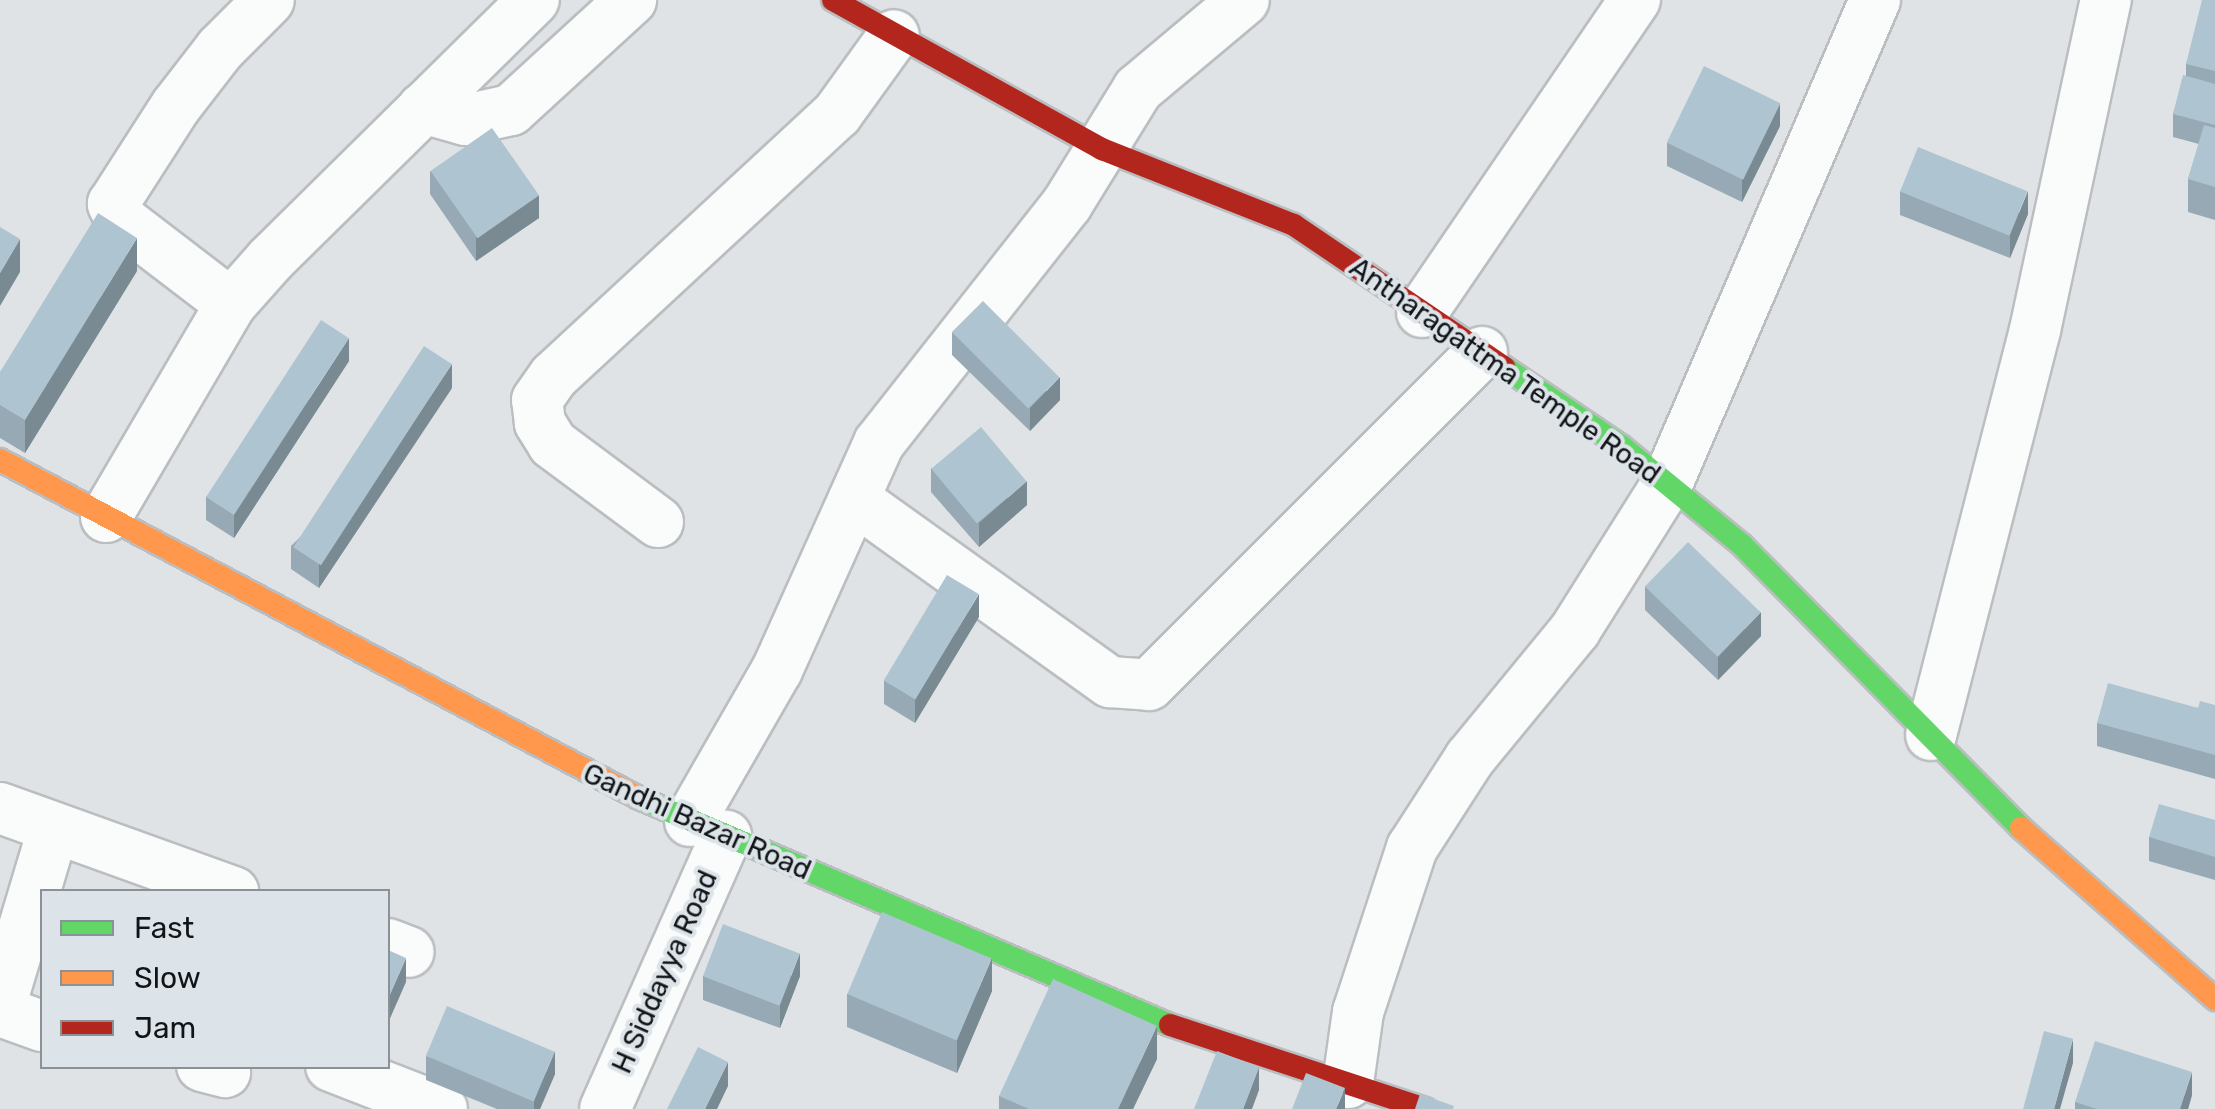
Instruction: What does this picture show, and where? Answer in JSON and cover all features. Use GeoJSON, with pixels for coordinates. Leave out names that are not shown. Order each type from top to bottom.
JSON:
{"type":"FeatureCollection","features":[{"type":"Feature","properties":{"kind":"street"},"geometry":{"type":"LineString","coordinates":[[231,304],[120,219],[113,204],[187,91],[220,49],[269,0]]}},
{"type":"Feature","properties":{"kind":"street"},"geometry":{"type":"LineString","coordinates":[[106,517],[231,304],[534,0]]}},
{"type":"Feature","properties":{"kind":"street"},"geometry":{"type":"LineString","coordinates":[[423,108],[465,120],[511,110],[632,0]]}},
{"type":"Feature","properties":{"kind":"street","name":"Antharagattma Temple Road"},"geometry":{"type":"LineString","coordinates":[[833,0],[1102,149],[1294,225],[1621,446],[1742,545],[2057,864],[2215,999]]}},
{"type":"Feature","properties":{"kind":"street","name":"H Siddayya Road"},"geometry":{"type":"LineString","coordinates":[[605,1109],[708,828],[878,443],[1067,204],[1138,90],[1244,0]]}},
{"type":"Feature","properties":{"kind":"street"},"geometry":{"type":"LineString","coordinates":[[1422,312],[1635,0]]}},
{"type":"Feature","properties":{"kind":"street"},"geometry":{"type":"LineString","coordinates":[[1319,1088],[1358,1012],[1412,848],[1470,758],[1576,630],[1667,484],[1875,0]]}},
{"type":"Feature","properties":{"kind":"street"},"geometry":{"type":"LineString","coordinates":[[1931,736],[2035,330],[2106,0]]}},
{"type":"Feature","properties":{"kind":"street"},"geometry":{"type":"LineString","coordinates":[[658,522],[554,444],[540,423],[537,400],[554,376],[837,114],[894,34]]}},
{"type":"Feature","properties":{"kind":"street"},"geometry":{"type":"LineString","coordinates":[[854,499],[1110,682],[1149,684],[1482,352]]}},
{"type":"Feature","properties":{"kind":"street","name":"Gandhi Bazar Road"},"geometry":{"type":"LineString","coordinates":[[0,460],[599,781],[1319,1088],[1426,1109]]}},
{"type":"Feature","properties":{"kind":"street"},"geometry":{"type":"LineString","coordinates":[[0,808],[224,889]]}},
{"type":"Feature","properties":{"kind":"street"},"geometry":{"type":"LineString","coordinates":[[40,1025],[0,1009],[53,830]]}},
{"type":"Feature","properties":{"kind":"street"},"geometry":{"type":"LineString","coordinates":[[340,1069],[442,1109]]}},
{"type":"Feature","properties":{"kind":"building"},"geometry":{"type":"Polygon","coordinates":[[[2202,0],[2215,0],[2215,71],[2186,64],[2202,0]]]}},
{"type":"Feature","properties":{"kind":"building"},"geometry":{"type":"Polygon","coordinates":[[[1704,66],[1780,103],[1743,180],[1667,142],[1704,66]]]}},
{"type":"Feature","properties":{"kind":"building"},"geometry":{"type":"Polygon","coordinates":[[[2183,75],[2215,84],[2215,125],[2173,114],[2183,75]]]}},
{"type":"Feature","properties":{"kind":"building"},"geometry":{"type":"Polygon","coordinates":[[[2204,125],[2215,128],[2215,187],[2188,179],[2204,125]]]}},
{"type":"Feature","properties":{"kind":"building"},"geometry":{"type":"Polygon","coordinates":[[[492,128],[539,195],[478,238],[431,171],[492,128]]]}},
{"type":"Feature","properties":{"kind":"building"},"geometry":{"type":"Polygon","coordinates":[[[1918,147],[2027,191],[2009,236],[1900,192],[1918,147]]]}},
{"type":"Feature","properties":{"kind":"building"},"geometry":{"type":"Polygon","coordinates":[[[98,213],[137,238],[25,420],[0,405],[0,372],[98,213]]]}},
{"type":"Feature","properties":{"kind":"building"},"geometry":{"type":"Polygon","coordinates":[[[0,227],[20,239],[0,273],[0,227]]]}},
{"type":"Feature","properties":{"kind":"building"},"geometry":{"type":"Polygon","coordinates":[[[983,301],[1059,377],[1028,408],[952,332],[983,301]]]}},
{"type":"Feature","properties":{"kind":"building"},"geometry":{"type":"Polygon","coordinates":[[[321,320],[349,338],[234,515],[206,497],[321,320]]]}},
{"type":"Feature","properties":{"kind":"building"},"geometry":{"type":"Polygon","coordinates":[[[424,346],[452,364],[321,565],[293,547],[424,346]]]}},
{"type":"Feature","properties":{"kind":"building"},"geometry":{"type":"Polygon","coordinates":[[[981,427],[1027,481],[977,523],[931,469],[981,427]]]}},
{"type":"Feature","properties":{"kind":"building"},"geometry":{"type":"Polygon","coordinates":[[[1688,542],[1761,612],[1718,657],[1645,587],[1688,542]]]}},
{"type":"Feature","properties":{"kind":"building"},"geometry":{"type":"Polygon","coordinates":[[[947,575],[979,594],[915,699],[884,680],[947,575]]]}},
{"type":"Feature","properties":{"kind":"building"},"geometry":{"type":"Polygon","coordinates":[[[2108,683],[2198,708],[2200,701],[2215,705],[2215,755],[2097,723],[2108,683]]]}},
{"type":"Feature","properties":{"kind":"building"},"geometry":{"type":"Polygon","coordinates":[[[2159,804],[2215,820],[2215,857],[2149,837],[2159,804]]]}},
{"type":"Feature","properties":{"kind":"building"},"geometry":{"type":"Polygon","coordinates":[[[882,912],[992,958],[957,1040],[847,994],[882,912]]]}},
{"type":"Feature","properties":{"kind":"building"},"geometry":{"type":"Polygon","coordinates":[[[723,924],[800,953],[779,1006],[703,976],[723,924]]]}},
{"type":"Feature","properties":{"kind":"building"},"geometry":{"type":"Polygon","coordinates":[[[390,951],[406,958],[390,994],[390,951]]]}},
{"type":"Feature","properties":{"kind":"building"},"geometry":{"type":"Polygon","coordinates":[[[1053,979],[1157,1026],[1118,1109],[1029,1109],[999,1096],[1053,979]]]}},
{"type":"Feature","properties":{"kind":"building"},"geometry":{"type":"Polygon","coordinates":[[[447,1006],[555,1052],[534,1101],[426,1056],[447,1006]]]}},
{"type":"Feature","properties":{"kind":"building"},"geometry":{"type":"Polygon","coordinates":[[[2044,1031],[2073,1039],[2054,1109],[2023,1109],[2044,1031]]]}},
{"type":"Feature","properties":{"kind":"building"},"geometry":{"type":"Polygon","coordinates":[[[2095,1041],[2192,1072],[2180,1109],[2097,1109],[2075,1102],[2095,1041]]]}},
{"type":"Feature","properties":{"kind":"building"},"geometry":{"type":"Polygon","coordinates":[[[698,1047],[728,1062],[705,1109],[667,1109],[698,1047]]]}},
{"type":"Feature","properties":{"kind":"building"},"geometry":{"type":"Polygon","coordinates":[[[1217,1051],[1259,1067],[1243,1109],[1194,1109],[1217,1051]]]}},
{"type":"Feature","properties":{"kind":"building"},"geometry":{"type":"Polygon","coordinates":[[[1306,1073],[1345,1088],[1336,1109],[1292,1109],[1306,1073]]]}},
{"type":"Feature","properties":{"kind":"building"},"geometry":{"type":"Polygon","coordinates":[[[1420,1094],[1454,1106],[1453,1109],[1415,1109],[1420,1094]]]}},
{"type":"Feature","properties":{"kind":"traffic: fast"},"geometry":{"type":"LineString","coordinates":[[1504,367],[1621,446],[1742,545],[2021,828]]}},
{"type":"Feature","properties":{"kind":"traffic: fast"},"geometry":{"type":"LineString","coordinates":[[639,798],[1170,1025]]}},
{"type":"Feature","properties":{"kind":"traffic: slow"},"geometry":{"type":"LineString","coordinates":[[0,460],[639,798]]}},
{"type":"Feature","properties":{"kind":"traffic: slow"},"geometry":{"type":"LineString","coordinates":[[2021,828],[2215,999]]}},
{"type":"Feature","properties":{"kind":"traffic: jam"},"geometry":{"type":"LineString","coordinates":[[833,0],[1102,149],[1294,225],[1504,367]]}},
{"type":"Feature","properties":{"kind":"traffic: jam"},"geometry":{"type":"LineString","coordinates":[[1170,1025],[1426,1109]]}}]}
